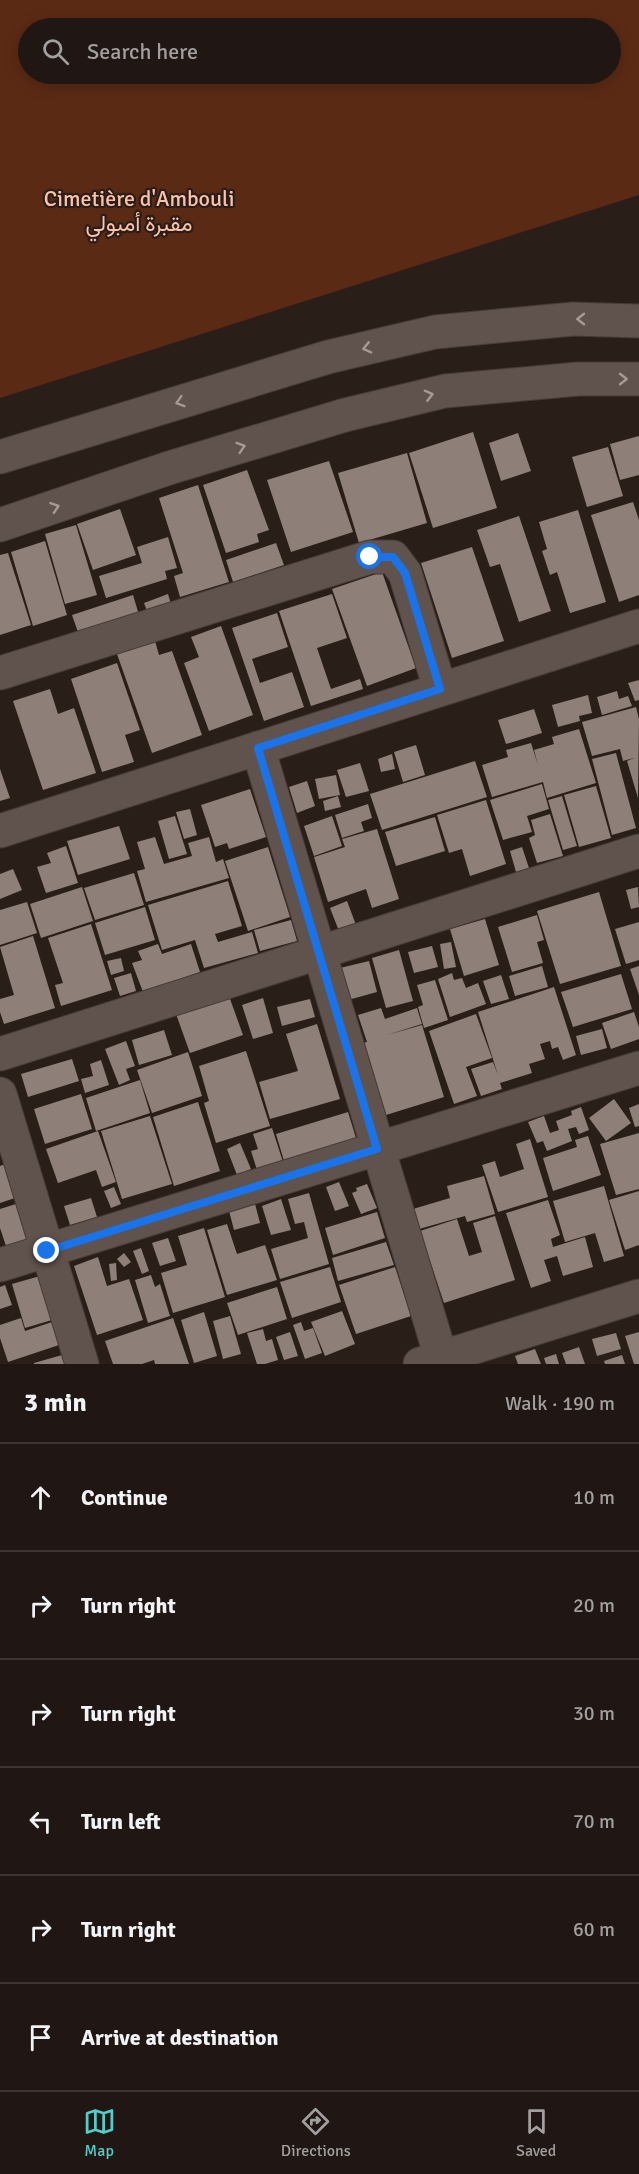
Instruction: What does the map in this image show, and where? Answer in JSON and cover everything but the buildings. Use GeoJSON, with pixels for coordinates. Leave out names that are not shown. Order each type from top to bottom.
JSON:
{"type":"FeatureCollection","features":[{"type":"Feature","properties":{"kind":"street"},"geometry":{"type":"LineString","coordinates":[[0,457],[328,357],[435,332],[573,319],[639,321]]}},
{"type":"Feature","properties":{"kind":"street"},"geometry":{"type":"LineString","coordinates":[[0,525],[169,468],[345,415],[445,391],[578,379],[639,379]]}},
{"type":"Feature","properties":{"kind":"street"},"geometry":{"type":"LineString","coordinates":[[0,673],[370,557],[393,557],[405,573],[440,689]]}},
{"type":"Feature","properties":{"kind":"street"},"geometry":{"type":"LineString","coordinates":[[0,831],[639,626]]}},
{"type":"Feature","properties":{"kind":"street"},"geometry":{"type":"LineString","coordinates":[[258,748],[377,1149],[435,1362],[639,1296]]}},
{"type":"Feature","properties":{"kind":"street"},"geometry":{"type":"LineString","coordinates":[[0,1054],[639,851]]}},
{"type":"Feature","properties":{"kind":"street"},"geometry":{"type":"LineString","coordinates":[[0,1265],[639,1068]]}},
{"type":"Feature","properties":{"kind":"street"},"geometry":{"type":"LineString","coordinates":[[0,1094],[82,1364]]}},
{"type":"Feature","properties":{"kind":"green space","name":"Cimetière d'Ambouli مقبرة أمبولي"},"geometry":{"type":"Polygon","coordinates":[[[0,0],[639,0],[639,195],[0,398],[0,0]]]}},
{"type":"Feature","properties":{"kind":"route"},"geometry":{"type":"LineString","coordinates":[[47,1251],[377,1149],[258,748],[440,689],[405,573],[393,557],[370,557]]}}]}
